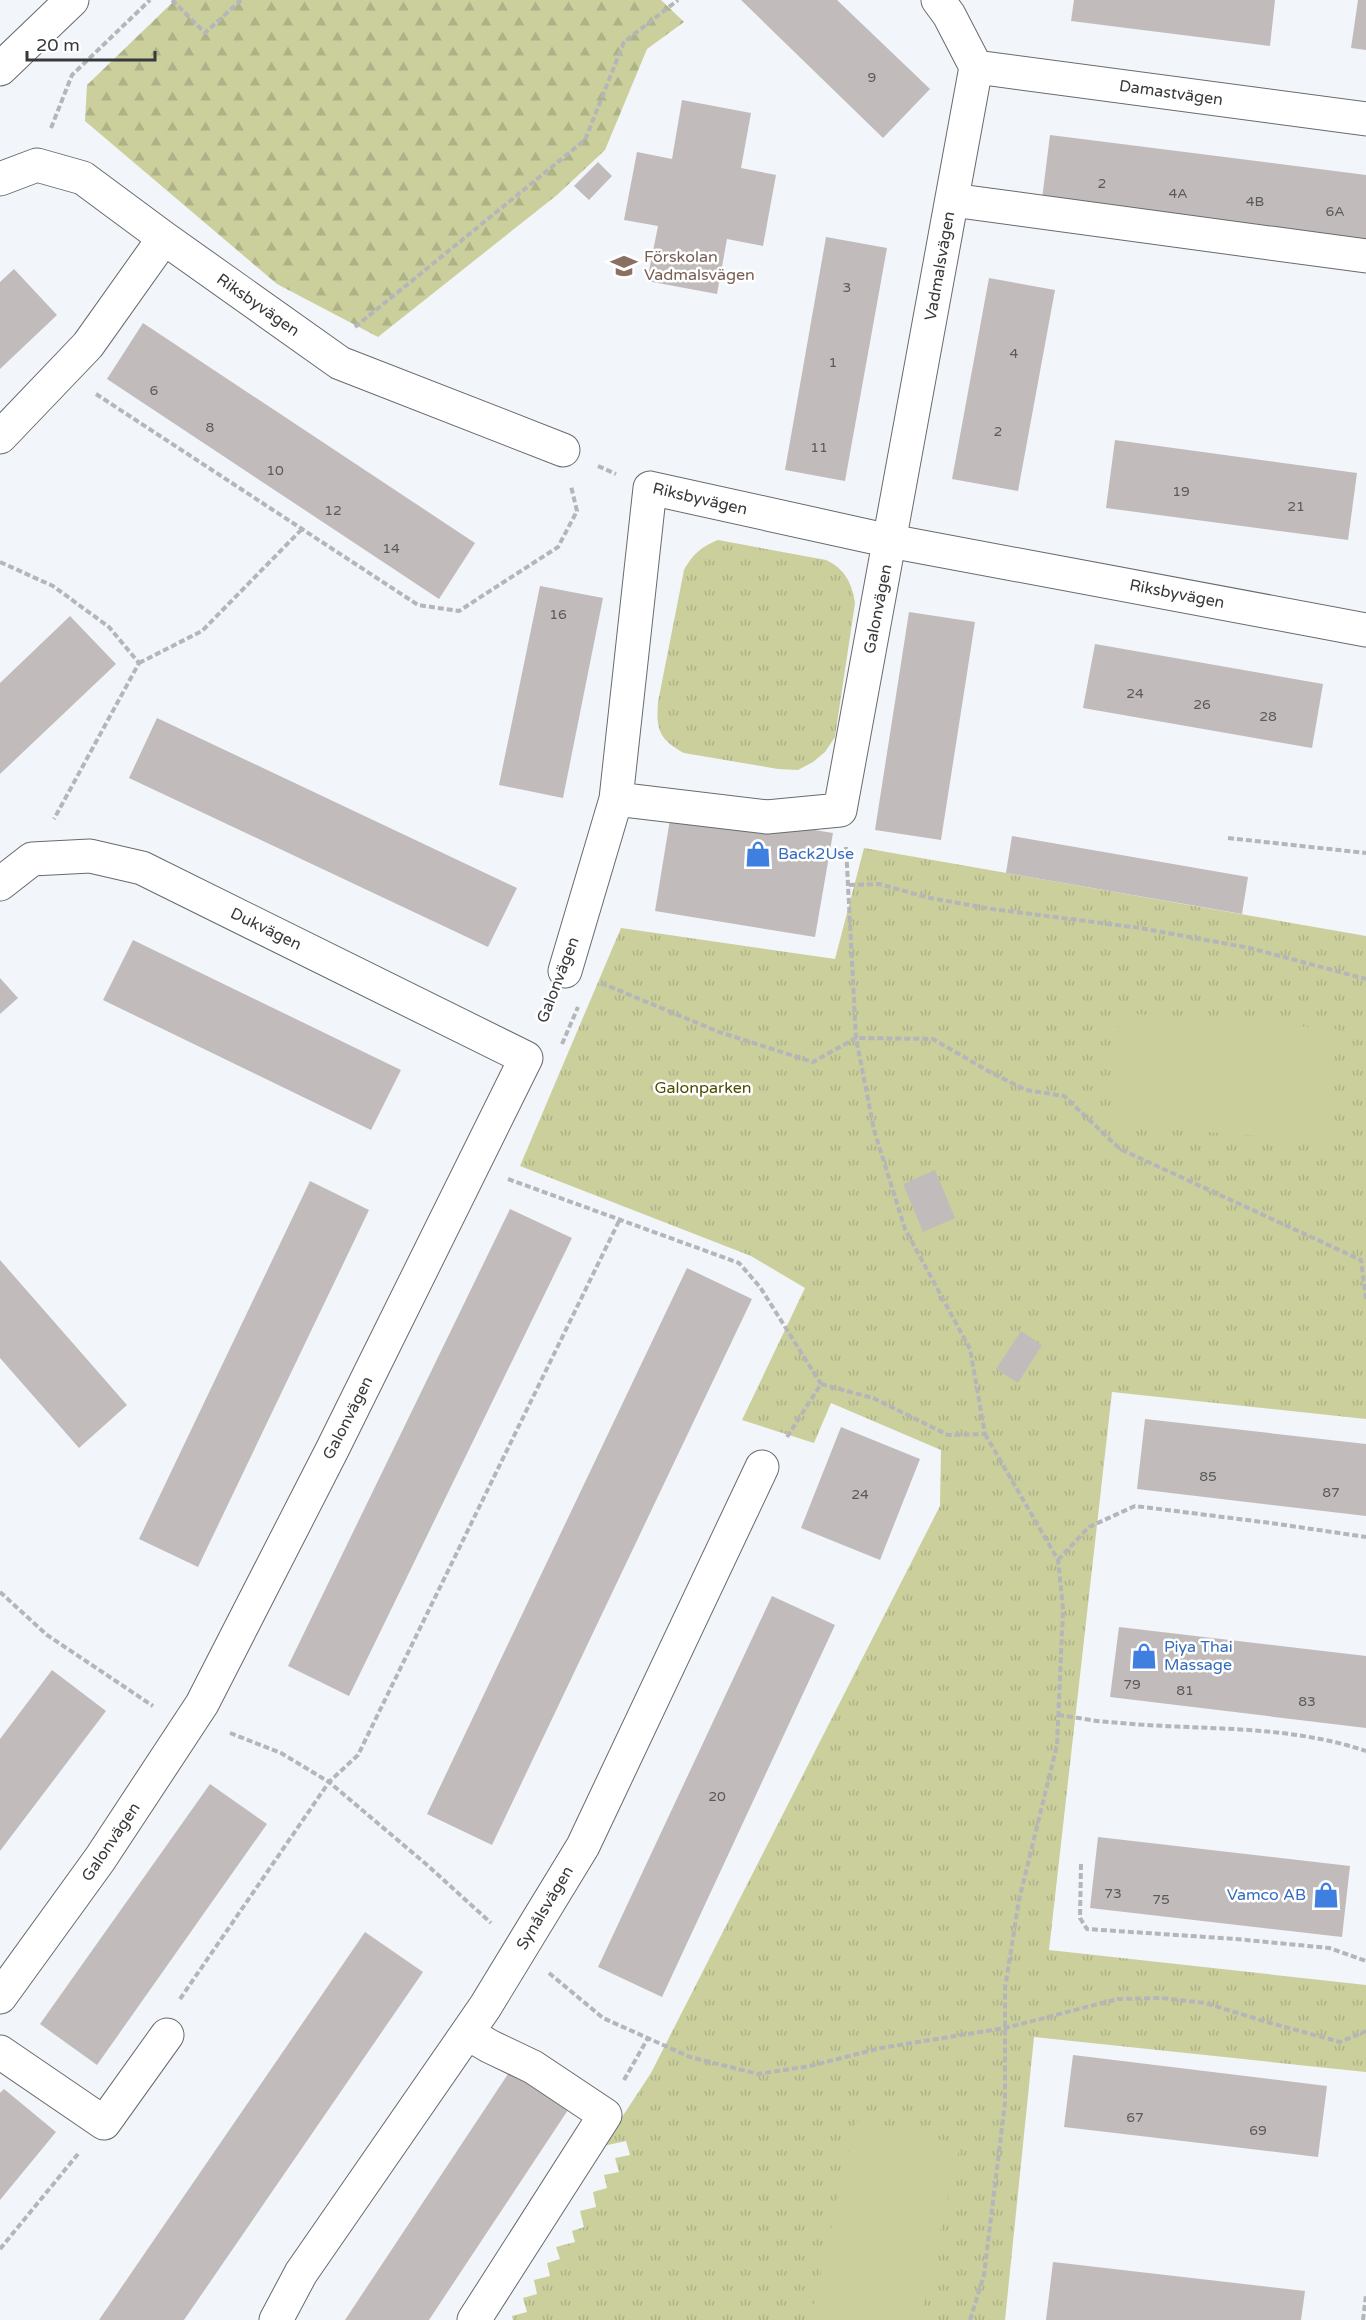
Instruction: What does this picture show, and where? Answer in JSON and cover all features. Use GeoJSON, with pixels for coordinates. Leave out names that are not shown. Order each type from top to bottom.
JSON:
{"type":"FeatureCollection","features":[{"type":"Feature","properties":{"kind":"street"},"geometry":{"type":"LineString","coordinates":[[0,69],[72,0]]}},
{"type":"Feature","properties":{"kind":"street"},"geometry":{"type":"LineString","coordinates":[[938,0],[950,15],[976,67]]}},
{"type":"Feature","properties":{"kind":"street","name":"Damastvägen"},"geometry":{"type":"LineString","coordinates":[[976,67],[1366,118]]}},
{"type":"Feature","properties":{"kind":"street","name":"Vadmalsvägen"},"geometry":{"type":"LineString","coordinates":[[890,541],[976,67]]}},
{"type":"Feature","properties":{"kind":"street"},"geometry":{"type":"LineString","coordinates":[[0,178],[37,165]]}},
{"type":"Feature","properties":{"kind":"street","name":"Riksbyvägen"},"geometry":{"type":"LineString","coordinates":[[37,165],[83,178],[340,363],[563,450]]}},
{"type":"Feature","properties":{"kind":"street"},"geometry":{"type":"LineString","coordinates":[[952,200],[1366,256]]}},
{"type":"Feature","properties":{"kind":"street"},"geometry":{"type":"LineString","coordinates":[[0,437],[88,345],[164,238]]}},
{"type":"Feature","properties":{"kind":"street","name":"Riksbyvägen"},"geometry":{"type":"LineString","coordinates":[[650,488],[890,541],[1366,630]]}},
{"type":"Feature","properties":{"kind":"street","name":"Galonvägen"},"geometry":{"type":"LineString","coordinates":[[578,975],[616,799],[650,488]]}},
{"type":"Feature","properties":{"kind":"street","name":"Galonvägen"},"geometry":{"type":"LineString","coordinates":[[840,810],[890,541]]}},
{"type":"Feature","properties":{"kind":"street"},"geometry":{"type":"LineString","coordinates":[[616,799],[767,817],[840,810]]}},
{"type":"Feature","properties":{"kind":"street","name":"Dukvägen"},"geometry":{"type":"LineString","coordinates":[[32,859],[90,856],[142,868],[526,1058]]}},
{"type":"Feature","properties":{"kind":"street"},"geometry":{"type":"LineString","coordinates":[[0,884],[32,859]]}},
{"type":"Feature","properties":{"kind":"street","name":"Galonvägen"},"geometry":{"type":"LineString","coordinates":[[0,1997],[100,1860],[202,1704],[316,1481],[526,1058]]}},
{"type":"Feature","properties":{"kind":"street","name":"Synålsvägen"},"geometry":{"type":"LineString","coordinates":[[276,2320],[301,2274],[467,2033],[583,1846],[762,1467]]}},
{"type":"Feature","properties":{"kind":"street"},"geometry":{"type":"LineString","coordinates":[[467,2033],[532,2067],[605,2115],[474,2320]]}},
{"type":"Feature","properties":{"kind":"street"},"geometry":{"type":"LineString","coordinates":[[0,2052],[104,2123],[167,2035]]}},
{"type":"Feature","properties":{"kind":"path"},"geometry":{"type":"LineString","coordinates":[[37,165],[72,75],[150,0]]}},
{"type":"Feature","properties":{"kind":"path"},"geometry":{"type":"LineString","coordinates":[[172,0],[205,33],[242,0]]}},
{"type":"Feature","properties":{"kind":"path"},"geometry":{"type":"LineString","coordinates":[[324,352],[585,140],[624,42],[678,0]]}},
{"type":"Feature","properties":{"kind":"path"},"geometry":{"type":"LineString","coordinates":[[62,372],[418,605],[459,611],[558,547],[577,511],[563,450]]}},
{"type":"Feature","properties":{"kind":"path","name":"Riksbyvägen"},"geometry":{"type":"LineString","coordinates":[[563,450],[650,488]]}},
{"type":"Feature","properties":{"kind":"path"},"geometry":{"type":"LineString","coordinates":[[32,859],[139,663],[202,632],[302,529]]}},
{"type":"Feature","properties":{"kind":"path"},"geometry":{"type":"LineString","coordinates":[[0,562],[53,586],[63,593],[109,627],[139,663]]}},
{"type":"Feature","properties":{"kind":"path"},"geometry":{"type":"LineString","coordinates":[[840,810],[849,885],[856,1038],[874,1130],[905,1229],[970,1349],[986,1434],[1058,1560],[1063,1608],[1057,1745],[1019,1900],[1005,1988],[1005,2103],[984,2275],[970,2320]]}},
{"type":"Feature","properties":{"kind":"path"},"geometry":{"type":"LineString","coordinates":[[1228,838],[1366,853]]}},
{"type":"Feature","properties":{"kind":"path"},"geometry":{"type":"LineString","coordinates":[[849,885],[879,884],[992,909],[1162,932],[1250,948],[1366,979]]}},
{"type":"Feature","properties":{"kind":"path"},"geometry":{"type":"LineString","coordinates":[[578,975],[719,1032],[813,1062],[856,1038],[933,1039],[1026,1090],[1064,1096],[1120,1149],[1364,1261],[1366,1299]]}},
{"type":"Feature","properties":{"kind":"path","name":"Galonvägen"},"geometry":{"type":"LineString","coordinates":[[526,1058],[578,975]]}},
{"type":"Feature","properties":{"kind":"path"},"geometry":{"type":"LineString","coordinates":[[473,1166],[739,1263],[760,1287],[821,1384],[873,1398],[948,1435],[986,1434]]}},
{"type":"Feature","properties":{"kind":"path"},"geometry":{"type":"LineString","coordinates":[[167,2035],[173,2009],[329,1782],[358,1755],[620,1220]]}},
{"type":"Feature","properties":{"kind":"path"},"geometry":{"type":"LineString","coordinates":[[762,1467],[775,1455],[821,1384]]}},
{"type":"Feature","properties":{"kind":"path"},"geometry":{"type":"LineString","coordinates":[[1058,1560],[1089,1527],[1135,1506],[1366,1537]]}},
{"type":"Feature","properties":{"kind":"path"},"geometry":{"type":"LineString","coordinates":[[0,1592],[47,1635],[157,1709],[189,1723],[225,1731],[281,1753],[329,1782],[603,2018],[690,2057],[758,2074],[810,2066],[881,2048],[1005,2028],[1118,1999],[1161,1998],[1205,2003],[1340,2042],[1366,2031]]}},
{"type":"Feature","properties":{"kind":"path"},"geometry":{"type":"LineString","coordinates":[[1059,1715],[1109,1722],[1266,1730],[1348,1745],[1366,1751]]}},
{"type":"Feature","properties":{"kind":"path"},"geometry":{"type":"LineString","coordinates":[[1081,1864],[1080,1918],[1088,1929],[1329,1948],[1366,1961]]}},
{"type":"Feature","properties":{"kind":"path"},"geometry":{"type":"LineString","coordinates":[[605,2115],[648,2038]]}},
{"type":"Feature","properties":{"kind":"path"},"geometry":{"type":"LineString","coordinates":[[0,2249],[104,2123]]}},
{"type":"Feature","properties":{"kind":"path"},"geometry":{"type":"LineString","coordinates":[[1363,2320],[1366,2295]]}},
{"type":"Feature","properties":{"kind":"green space"},"geometry":{"type":"Polygon","coordinates":[[[175,0],[661,0],[684,22],[647,49],[605,150],[557,195],[378,337],[277,284],[85,121],[87,85],[175,0]]]}},
{"type":"Feature","properties":{"kind":"green space"},"geometry":{"type":"Polygon","coordinates":[[[718,540],[826,560],[843,572],[852,589],[855,603],[835,737],[825,752],[798,770],[778,769],[684,753],[669,743],[661,733],[658,702],[684,570],[698,552],[718,540]]]}},
{"type":"Feature","properties":{"kind":"green space","name":"Galonparken"},"geometry":{"type":"Polygon","coordinates":[[[864,848],[1366,936],[1366,1419],[1112,1392],[1049,1950],[1366,1985],[1366,2072],[1034,2037],[1005,2320],[513,2320],[512,2316],[527,2312],[523,2298],[537,2294],[534,2280],[550,2276],[547,2263],[560,2259],[556,2247],[575,2242],[572,2231],[584,2227],[580,2211],[596,2207],[593,2192],[607,2188],[604,2175],[619,2172],[615,2158],[630,2155],[626,2141],[603,2146],[651,2073],[940,1506],[941,1450],[831,1403],[814,1443],[742,1420],[805,1288],[751,1256],[520,1166],[621,928],[835,959],[864,848]]]}},
{"type":"Feature","properties":{"kind":"green space"},"geometry":{"type":"Polygon","coordinates":[[[1120,1013],[1337,1029],[1328,1141],[1111,1125],[1120,1013]]]}},
{"type":"Feature","properties":{"kind":"green space"},"geometry":{"type":"Polygon","coordinates":[[[856,2121],[960,2144],[920,2320],[810,2320],[856,2121]]]}},
{"type":"Feature","properties":{"kind":"building"},"geometry":{"type":"Polygon","coordinates":[[[741,0],[837,0],[930,89],[883,138],[741,0]]]}},
{"type":"Feature","properties":{"kind":"building"},"geometry":{"type":"Polygon","coordinates":[[[1074,0],[1275,0],[1270,46],[1071,21],[1074,0]]]}},
{"type":"Feature","properties":{"kind":"building"},"geometry":{"type":"Polygon","coordinates":[[[1358,0],[1366,0],[1366,50],[1351,48],[1358,0]]]}},
{"type":"Feature","properties":{"kind":"building"},"geometry":{"type":"Polygon","coordinates":[[[682,100],[751,113],[741,168],[776,175],[763,246],[727,239],[717,294],[647,281],[658,226],[624,220],[637,152],[672,159],[682,100]]]}},
{"type":"Feature","properties":{"kind":"building"},"geometry":{"type":"Polygon","coordinates":[[[1050,135],[1366,175],[1366,239],[1042,199],[1050,135]]]}},
{"type":"Feature","properties":{"kind":"building"},"geometry":{"type":"Polygon","coordinates":[[[598,162],[612,176],[589,200],[574,186],[598,162]]]}},
{"type":"Feature","properties":{"kind":"building"},"geometry":{"type":"Polygon","coordinates":[[[826,237],[887,248],[845,481],[785,470],[826,237]]]}},
{"type":"Feature","properties":{"kind":"building"},"geometry":{"type":"Polygon","coordinates":[[[14,269],[57,315],[0,369],[0,282],[14,269]]]}},
{"type":"Feature","properties":{"kind":"building"},"geometry":{"type":"Polygon","coordinates":[[[989,278],[1055,290],[1018,491],[952,479],[989,278]]]}},
{"type":"Feature","properties":{"kind":"building"},"geometry":{"type":"Polygon","coordinates":[[[143,323],[475,543],[439,599],[107,379],[143,323]]]}},
{"type":"Feature","properties":{"kind":"building"},"geometry":{"type":"Polygon","coordinates":[[[1115,440],[1357,473],[1348,540],[1106,508],[1115,440]]]}},
{"type":"Feature","properties":{"kind":"building"},"geometry":{"type":"Polygon","coordinates":[[[540,586],[603,598],[563,798],[499,785],[540,586]]]}},
{"type":"Feature","properties":{"kind":"building"},"geometry":{"type":"Polygon","coordinates":[[[909,612],[975,622],[941,840],[875,830],[909,612]]]}},
{"type":"Feature","properties":{"kind":"building"},"geometry":{"type":"Polygon","coordinates":[[[70,616],[116,664],[0,774],[0,683],[70,616]]]}},
{"type":"Feature","properties":{"kind":"building"},"geometry":{"type":"Polygon","coordinates":[[[1095,644],[1323,684],[1312,748],[1083,708],[1095,644]]]}},
{"type":"Feature","properties":{"kind":"building"},"geometry":{"type":"Polygon","coordinates":[[[157,718],[517,888],[488,947],[129,778],[157,718]]]}},
{"type":"Feature","properties":{"kind":"building"},"geometry":{"type":"Polygon","coordinates":[[[672,807],[833,833],[815,937],[655,911],[672,807]]]}},
{"type":"Feature","properties":{"kind":"building"},"geometry":{"type":"Polygon","coordinates":[[[1012,836],[1248,877],[1242,914],[1006,873],[1012,836]]]}},
{"type":"Feature","properties":{"kind":"building"},"geometry":{"type":"Polygon","coordinates":[[[133,940],[401,1070],[371,1130],[103,1000],[133,940]]]}},
{"type":"Feature","properties":{"kind":"building"},"geometry":{"type":"Polygon","coordinates":[[[0,978],[18,998],[0,1014],[0,978]]]}},
{"type":"Feature","properties":{"kind":"building"},"geometry":{"type":"Polygon","coordinates":[[[935,1170],[955,1218],[923,1232],[903,1184],[935,1170]]]}},
{"type":"Feature","properties":{"kind":"building"},"geometry":{"type":"Polygon","coordinates":[[[310,1181],[369,1210],[198,1567],[139,1539],[310,1181]]]}},
{"type":"Feature","properties":{"kind":"building"},"geometry":{"type":"Polygon","coordinates":[[[510,1209],[572,1238],[349,1696],[288,1666],[510,1209]]]}},
{"type":"Feature","properties":{"kind":"building"},"geometry":{"type":"Polygon","coordinates":[[[0,1260],[127,1405],[79,1448],[0,1358],[0,1260]]]}},
{"type":"Feature","properties":{"kind":"building"},"geometry":{"type":"Polygon","coordinates":[[[687,1268],[752,1299],[492,1845],[427,1814],[687,1268]]]}},
{"type":"Feature","properties":{"kind":"building"},"geometry":{"type":"Polygon","coordinates":[[[1021,1331],[1042,1345],[1018,1383],[996,1369],[1021,1331]]]}},
{"type":"Feature","properties":{"kind":"building"},"geometry":{"type":"Polygon","coordinates":[[[1145,1419],[1366,1444],[1366,1516],[1137,1489],[1145,1419]]]}},
{"type":"Feature","properties":{"kind":"building"},"geometry":{"type":"Polygon","coordinates":[[[841,1427],[920,1459],[880,1560],[801,1528],[841,1427]]]}},
{"type":"Feature","properties":{"kind":"building"},"geometry":{"type":"Polygon","coordinates":[[[772,1596],[835,1625],[662,1997],[598,1967],[772,1596]]]}},
{"type":"Feature","properties":{"kind":"building"},"geometry":{"type":"Polygon","coordinates":[[[1119,1627],[1366,1656],[1366,1728],[1110,1697],[1119,1627]]]}},
{"type":"Feature","properties":{"kind":"building"},"geometry":{"type":"Polygon","coordinates":[[[52,1670],[106,1711],[0,1851],[0,1739],[52,1670]]]}},
{"type":"Feature","properties":{"kind":"building"},"geometry":{"type":"Polygon","coordinates":[[[210,1784],[267,1824],[97,2065],[40,2024],[210,1784]]]}},
{"type":"Feature","properties":{"kind":"building"},"geometry":{"type":"Polygon","coordinates":[[[1098,1837],[1350,1866],[1342,1937],[1090,1908],[1098,1837]]]}},
{"type":"Feature","properties":{"kind":"building"},"geometry":{"type":"Polygon","coordinates":[[[365,1932],[423,1972],[184,2320],[99,2320],[365,1932]]]}},
{"type":"Feature","properties":{"kind":"building"},"geometry":{"type":"Polygon","coordinates":[[[1073,2055],[1327,2086],[1318,2157],[1064,2127],[1073,2055]]]}},
{"type":"Feature","properties":{"kind":"building"},"geometry":{"type":"Polygon","coordinates":[[[510,2071],[568,2110],[429,2320],[345,2320],[510,2071]]]}},
{"type":"Feature","properties":{"kind":"building"},"geometry":{"type":"Polygon","coordinates":[[[4,2089],[56,2132],[0,2200],[0,2093],[4,2089]]]}},
{"type":"Feature","properties":{"kind":"building"},"geometry":{"type":"Polygon","coordinates":[[[1053,2262],[1305,2291],[1301,2320],[1046,2320],[1053,2262]]]}},
{"type":"Feature","properties":{"kind":"place","name":"Förskolan Vadmalsvägen"},"geometry":{"type":"Point","coordinates":[624,266]}},
{"type":"Feature","properties":{"kind":"place","name":"Back2Use"},"geometry":{"type":"Point","coordinates":[758,854]}},
{"type":"Feature","properties":{"kind":"place","name":"Piya Thai Massage"},"geometry":{"type":"Point","coordinates":[1144,1656]}},
{"type":"Feature","properties":{"kind":"place","name":"Vamco AB"},"geometry":{"type":"Point","coordinates":[1326,1895]}}]}
